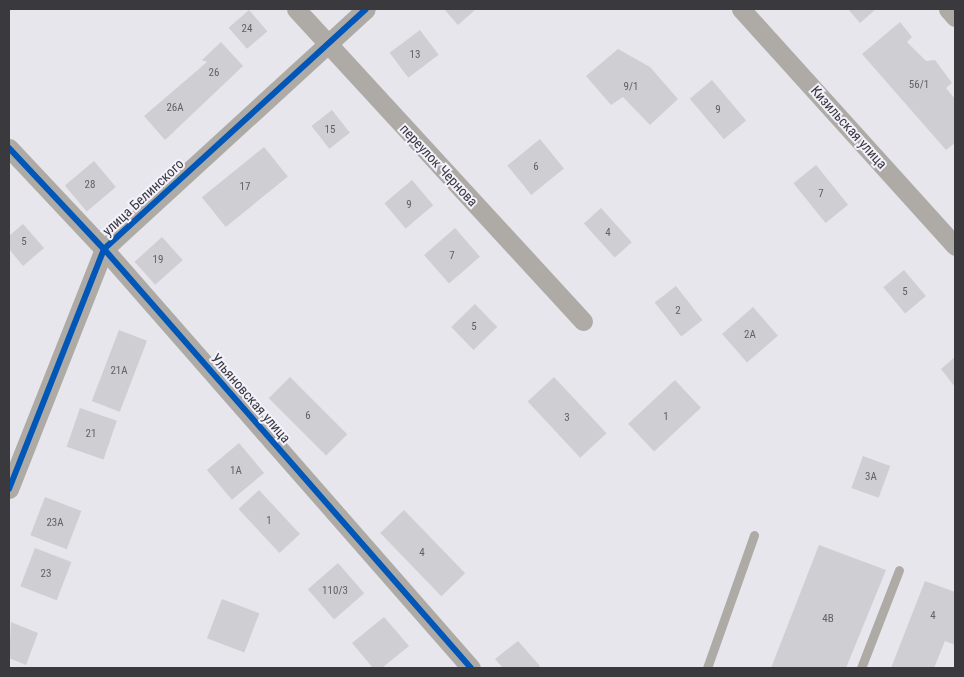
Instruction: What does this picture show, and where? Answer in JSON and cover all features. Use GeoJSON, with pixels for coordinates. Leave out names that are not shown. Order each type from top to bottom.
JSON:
{"type":"FeatureCollection","features":[{"type":"Feature","properties":{"kind":"street","name":"переулок Чернова"},"geometry":{"type":"LineString","coordinates":[[296,9],[583,321]]}},
{"type":"Feature","properties":{"kind":"street","name":"улица Белинского"},"geometry":{"type":"LineString","coordinates":[[9,489],[104,249],[366,9]]}},
{"type":"Feature","properties":{"kind":"street","name":"Кизильская улица"},"geometry":{"type":"LineString","coordinates":[[741,9],[955,246]]}},
{"type":"Feature","properties":{"kind":"street"},"geometry":{"type":"LineString","coordinates":[[948,9],[955,17]]}},
{"type":"Feature","properties":{"kind":"street","name":"Ульяновская улица"},"geometry":{"type":"LineString","coordinates":[[9,148],[104,249],[471,668]]}},
{"type":"Feature","properties":{"kind":"lane"},"geometry":{"type":"LineString","coordinates":[[708,668],[754,535]]}},
{"type":"Feature","properties":{"kind":"lane"},"geometry":{"type":"LineString","coordinates":[[861,668],[899,570]]}},
{"type":"Feature","properties":{"kind":"building"},"geometry":{"type":"Polygon","coordinates":[[[444,9],[476,9],[458,25],[444,9]]]}},
{"type":"Feature","properties":{"kind":"building"},"geometry":{"type":"Polygon","coordinates":[[[848,9],[876,9],[860,23],[848,9]]]}},
{"type":"Feature","properties":{"kind":"building"},"geometry":{"type":"Polygon","coordinates":[[[249,10],[267,31],[247,49],[229,28],[249,10]]]}},
{"type":"Feature","properties":{"kind":"building"},"geometry":{"type":"Polygon","coordinates":[[[900,22],[912,37],[907,42],[926,61],[935,60],[952,83],[946,88],[955,99],[955,143],[946,150],[862,54],[900,22]]]}},
{"type":"Feature","properties":{"kind":"building"},"geometry":{"type":"Polygon","coordinates":[[[420,30],[439,55],[408,78],[390,53],[420,30]]]}},
{"type":"Feature","properties":{"kind":"building"},"geometry":{"type":"Polygon","coordinates":[[[221,42],[243,66],[165,140],[144,116],[207,62],[202,60],[221,42]]]}},
{"type":"Feature","properties":{"kind":"building"},"geometry":{"type":"Polygon","coordinates":[[[618,49],[650,67],[678,99],[650,125],[623,97],[611,105],[586,76],[618,49]]]}},
{"type":"Feature","properties":{"kind":"building"},"geometry":{"type":"Polygon","coordinates":[[[712,80],[746,121],[724,139],[690,99],[712,80]]]}},
{"type":"Feature","properties":{"kind":"building"},"geometry":{"type":"Polygon","coordinates":[[[332,110],[350,133],[329,149],[312,126],[332,110]]]}},
{"type":"Feature","properties":{"kind":"building"},"geometry":{"type":"Polygon","coordinates":[[[540,139],[564,169],[531,195],[507,165],[540,139]]]}},
{"type":"Feature","properties":{"kind":"building"},"geometry":{"type":"Polygon","coordinates":[[[264,147],[288,177],[226,227],[202,197],[264,147]]]}},
{"type":"Feature","properties":{"kind":"building"},"geometry":{"type":"Polygon","coordinates":[[[94,161],[116,187],[87,211],[65,185],[94,161]]]}},
{"type":"Feature","properties":{"kind":"building"},"geometry":{"type":"Polygon","coordinates":[[[816,165],[848,205],[826,223],[793,183],[816,165]]]}},
{"type":"Feature","properties":{"kind":"building"},"geometry":{"type":"Polygon","coordinates":[[[412,180],[433,205],[406,228],[384,203],[412,180]]]}},
{"type":"Feature","properties":{"kind":"building"},"geometry":{"type":"Polygon","coordinates":[[[601,208],[632,242],[615,258],[584,223],[601,208]]]}},
{"type":"Feature","properties":{"kind":"building"},"geometry":{"type":"Polygon","coordinates":[[[23,224],[44,248],[23,266],[9,249],[9,236],[23,224]]]}},
{"type":"Feature","properties":{"kind":"building"},"geometry":{"type":"Polygon","coordinates":[[[455,228],[480,257],[449,284],[424,255],[455,228]]]}},
{"type":"Feature","properties":{"kind":"building"},"geometry":{"type":"Polygon","coordinates":[[[162,237],[183,260],[155,285],[135,262],[162,237]]]}},
{"type":"Feature","properties":{"kind":"building"},"geometry":{"type":"Polygon","coordinates":[[[904,270],[926,296],[905,313],[883,287],[904,270]]]}},
{"type":"Feature","properties":{"kind":"building"},"geometry":{"type":"Polygon","coordinates":[[[676,286],[702,320],[681,337],[655,303],[676,286]]]}},
{"type":"Feature","properties":{"kind":"building"},"geometry":{"type":"Polygon","coordinates":[[[475,304],[497,327],[473,350],[451,327],[475,304]]]}},
{"type":"Feature","properties":{"kind":"building"},"geometry":{"type":"Polygon","coordinates":[[[753,307],[778,336],[747,363],[722,334],[753,307]]]}},
{"type":"Feature","properties":{"kind":"building"},"geometry":{"type":"Polygon","coordinates":[[[119,330],[147,341],[120,412],[92,401],[119,330]]]}},
{"type":"Feature","properties":{"kind":"building"},"geometry":{"type":"Polygon","coordinates":[[[955,357],[955,387],[941,369],[955,357]]]}},
{"type":"Feature","properties":{"kind":"building"},"geometry":{"type":"Polygon","coordinates":[[[290,377],[347,434],[326,455],[269,398],[290,377]]]}},
{"type":"Feature","properties":{"kind":"building"},"geometry":{"type":"Polygon","coordinates":[[[554,377],[607,433],[580,458],[528,402],[554,377]]]}},
{"type":"Feature","properties":{"kind":"building"},"geometry":{"type":"Polygon","coordinates":[[[675,380],[701,408],[654,451],[628,424],[675,380]]]}},
{"type":"Feature","properties":{"kind":"building"},"geometry":{"type":"Polygon","coordinates":[[[80,408],[117,421],[104,459],[67,447],[80,408]]]}},
{"type":"Feature","properties":{"kind":"building"},"geometry":{"type":"Polygon","coordinates":[[[239,443],[264,473],[232,500],[207,470],[239,443]]]}},
{"type":"Feature","properties":{"kind":"building"},"geometry":{"type":"Polygon","coordinates":[[[863,456],[890,466],[879,498],[851,488],[863,456]]]}},
{"type":"Feature","properties":{"kind":"building"},"geometry":{"type":"Polygon","coordinates":[[[259,490],[300,534],[279,553],[239,509],[259,490]]]}},
{"type":"Feature","properties":{"kind":"building"},"geometry":{"type":"Polygon","coordinates":[[[45,497],[81,511],[67,549],[30,535],[45,497]]]}},
{"type":"Feature","properties":{"kind":"building"},"geometry":{"type":"Polygon","coordinates":[[[404,510],[465,573],[441,596],[380,533],[404,510]]]}},
{"type":"Feature","properties":{"kind":"building"},"geometry":{"type":"Polygon","coordinates":[[[819,545],[886,570],[846,668],[771,668],[819,545]]]}},
{"type":"Feature","properties":{"kind":"building"},"geometry":{"type":"Polygon","coordinates":[[[35,548],[71,562],[57,600],[20,586],[35,548]]]}},
{"type":"Feature","properties":{"kind":"building"},"geometry":{"type":"Polygon","coordinates":[[[338,563],[364,593],[334,619],[308,589],[338,563]]]}},
{"type":"Feature","properties":{"kind":"building"},"geometry":{"type":"Polygon","coordinates":[[[925,581],[955,592],[955,645],[945,641],[934,668],[891,668],[925,581]]]}},
{"type":"Feature","properties":{"kind":"building"},"geometry":{"type":"Polygon","coordinates":[[[222,599],[259,613],[244,653],[207,638],[222,599]]]}},
{"type":"Feature","properties":{"kind":"building"},"geometry":{"type":"Polygon","coordinates":[[[384,617],[409,646],[382,668],[373,668],[352,643],[384,617]]]}},
{"type":"Feature","properties":{"kind":"building"},"geometry":{"type":"Polygon","coordinates":[[[11,622],[38,633],[26,665],[9,658],[11,622]]]}},
{"type":"Feature","properties":{"kind":"building"},"geometry":{"type":"Polygon","coordinates":[[[518,641],[540,666],[537,668],[503,668],[495,659],[518,641]]]}},
{"type":"Feature","properties":{"kind":"cycle path"},"geometry":{"type":"LineString","coordinates":[[9,489],[104,249],[366,9]]}},
{"type":"Feature","properties":{"kind":"cycle path"},"geometry":{"type":"LineString","coordinates":[[9,148],[104,249],[471,668]]}}]}
